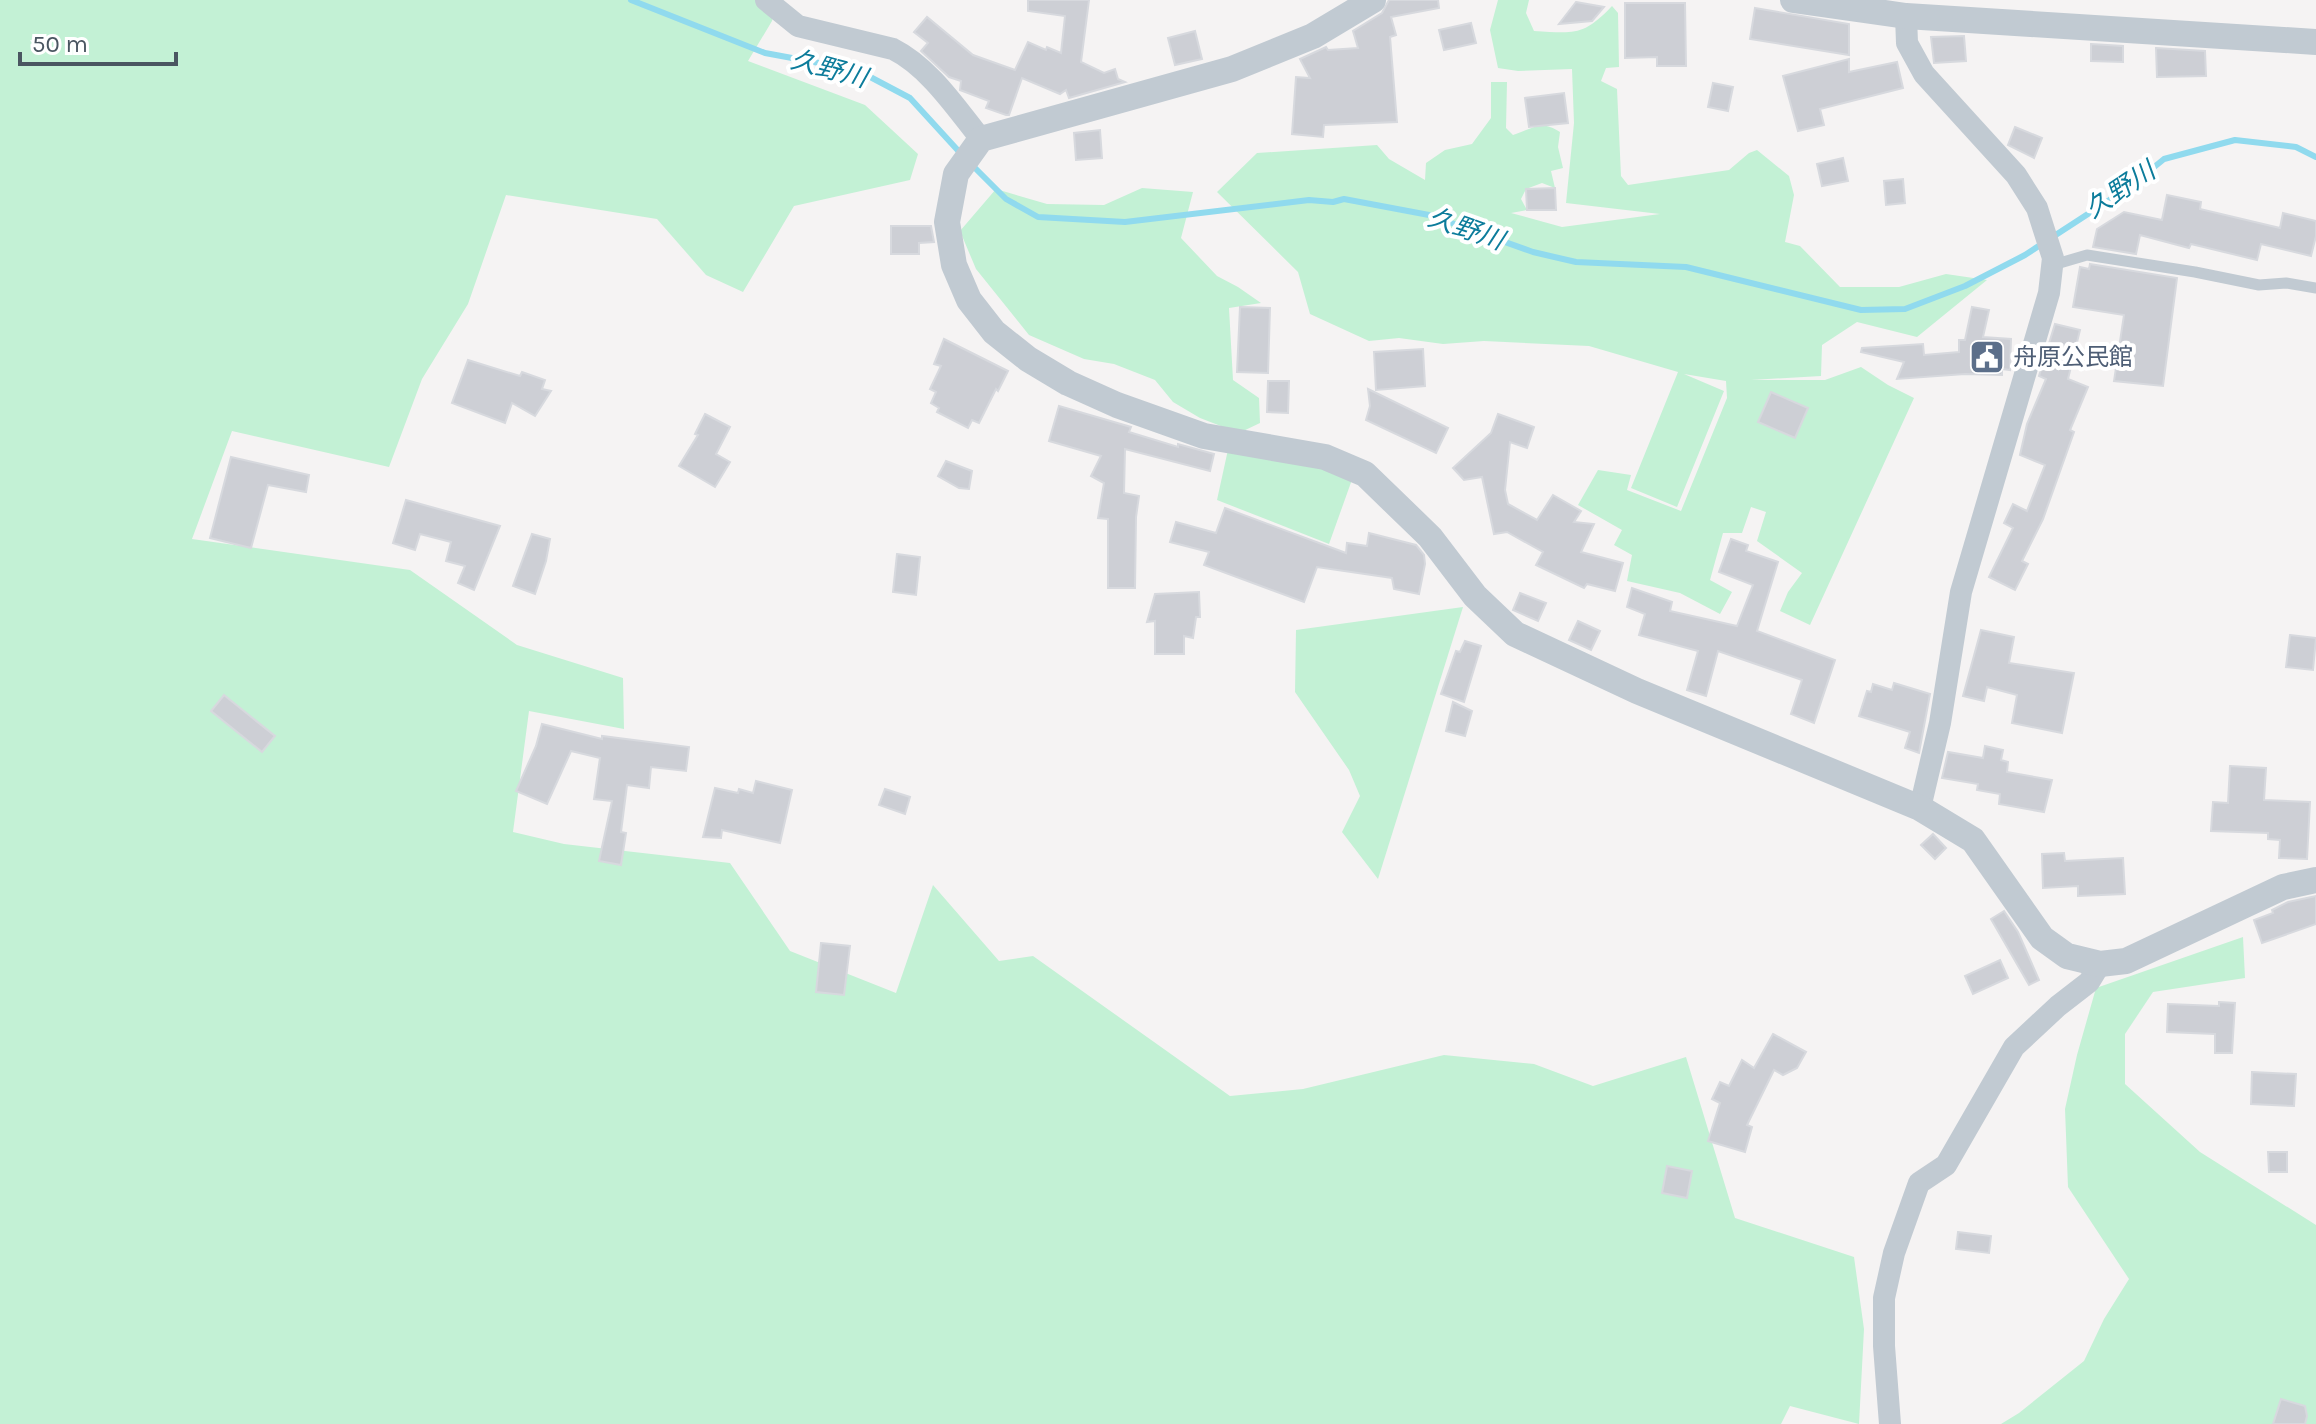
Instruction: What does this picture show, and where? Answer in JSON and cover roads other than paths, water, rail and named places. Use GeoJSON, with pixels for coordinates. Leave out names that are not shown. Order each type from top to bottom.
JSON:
{"type":"FeatureCollection","features":[{"type":"Feature","properties":{"kind":"street"},"geometry":{"type":"LineString","coordinates":[[766,0],[798,26],[893,49],[907,56],[951,101],[981,139]]}},
{"type":"Feature","properties":{"kind":"street"},"geometry":{"type":"LineString","coordinates":[[1373,0],[1313,36],[1232,69],[981,139],[956,174],[947,222],[954,265],[969,300],[994,332],[1028,359],[1068,383],[1117,405],[1204,436],[1325,457],[1355,469],[1382,489],[1430,537],[1475,596],[1515,634],[1637,691],[1920,808],[1973,840],[2042,938],[2067,956],[2100,964],[2126,961],[2283,887],[2316,880]]}},
{"type":"Feature","properties":{"kind":"street"},"geometry":{"type":"LineString","coordinates":[[1793,0],[1906,16],[2316,42]]}},
{"type":"Feature","properties":{"kind":"street"},"geometry":{"type":"LineString","coordinates":[[1906,16],[1907,43],[1924,74],[2007,164],[2037,208],[2053,261],[2049,293],[1961,592],[1940,723],[1920,808]]}},
{"type":"Feature","properties":{"kind":"street"},"geometry":{"type":"LineString","coordinates":[[1890,1424],[1884,1298],[1894,1253],[1919,1183],[1946,1165],[2014,1047],[2089,982],[2100,964]]}},
{"type":"Feature","properties":{"kind":"lane"},"geometry":{"type":"LineString","coordinates":[[2053,261],[2087,255],[2259,285],[2286,283],[2316,288]]}},
{"type":"Feature","properties":{"kind":"waterway","name":"久野川"},"geometry":{"type":"LineString","coordinates":[[631,0],[765,53],[857,70],[910,98],[963,156]]}},
{"type":"Feature","properties":{"kind":"waterway","name":"久野川"},"geometry":{"type":"LineString","coordinates":[[971,164],[1006,199],[1038,217],[1125,222],[1309,200],[1333,202],[1344,199],[1429,215],[1533,252],[1576,262],[1686,267],[1861,310],[1905,309],[1965,286],[2025,255],[2131,186],[2164,159],[2235,140],[2296,147],[2316,157]]}},
{"type":"Feature","properties":{"kind":"place","name":"舟原公民館"},"geometry":{"type":"Point","coordinates":[1987,357]}}]}
